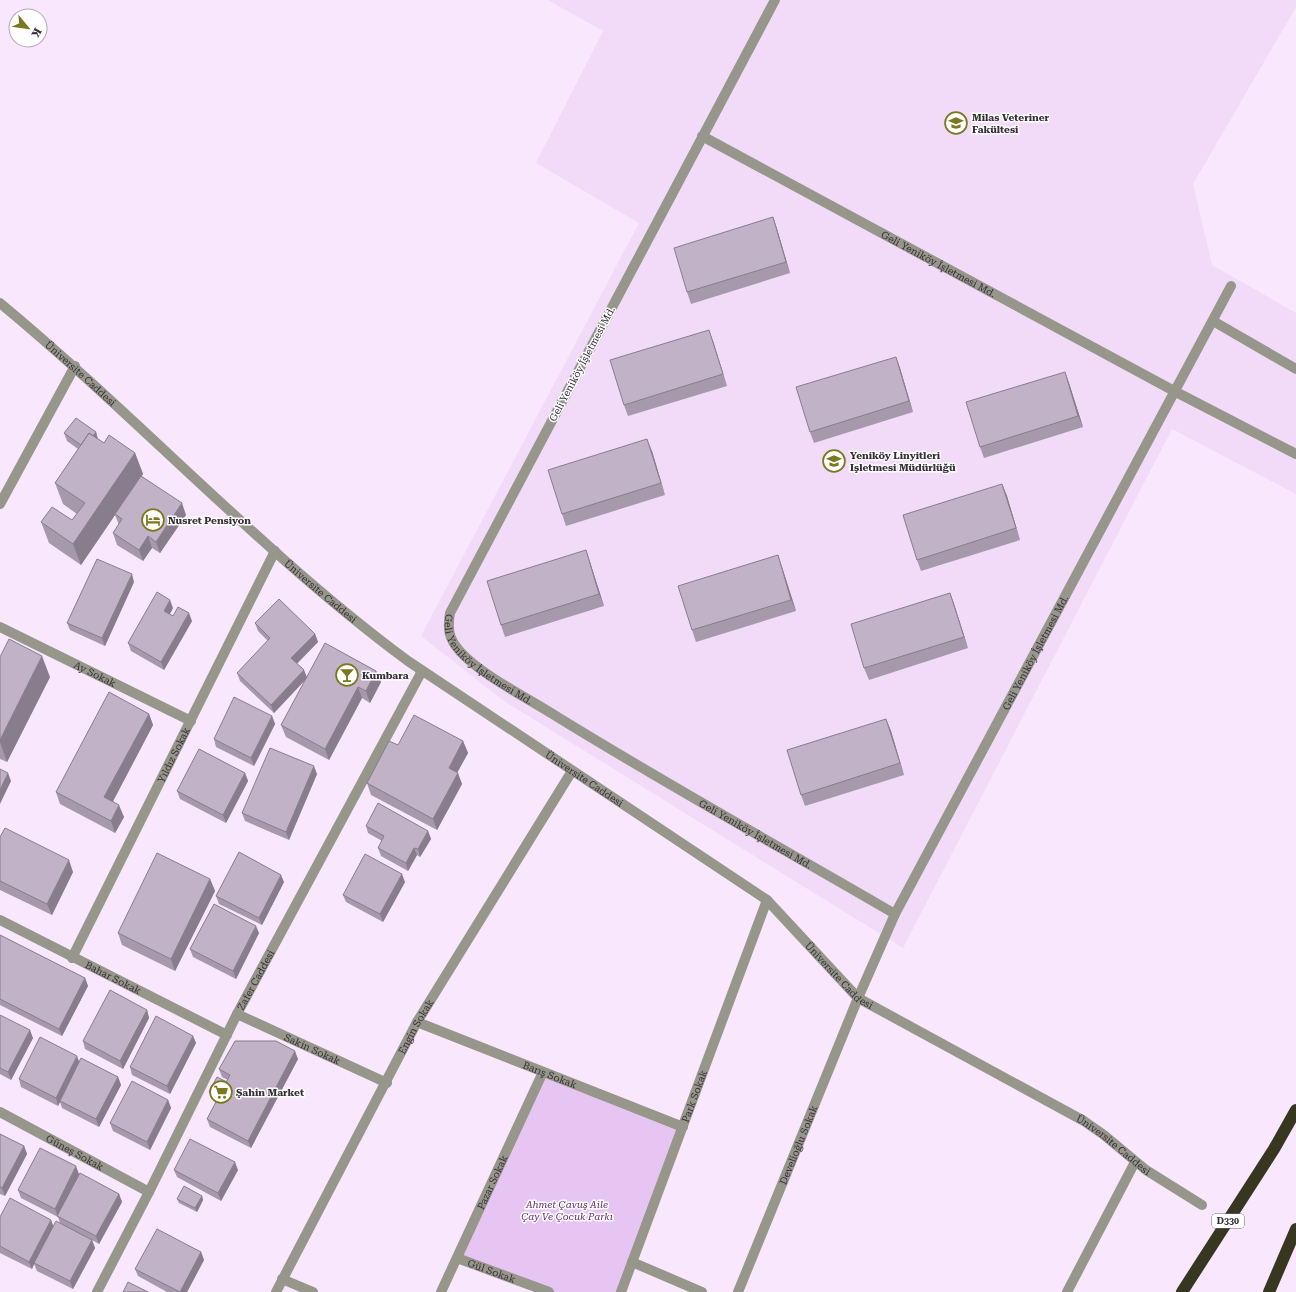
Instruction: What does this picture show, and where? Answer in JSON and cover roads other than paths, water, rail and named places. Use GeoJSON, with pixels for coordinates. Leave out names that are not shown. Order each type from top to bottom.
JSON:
{"type":"FeatureCollection","features":[{"type":"Feature","properties":{"kind":"highway","name":"D330"},"geometry":{"type":"LineString","coordinates":[[1182,1292],[1274,1149],[1296,1110]]}},
{"type":"Feature","properties":{"kind":"highway"},"geometry":{"type":"LineString","coordinates":[[1269,1292],[1296,1229]]}},
{"type":"Feature","properties":{"kind":"street","name":"Geli Yeniköy İşletmesi Md."},"geometry":{"type":"LineString","coordinates":[[775,0],[450,613],[448,624],[450,636],[455,646],[489,674],[591,737],[895,914]]}},
{"type":"Feature","properties":{"kind":"street","name":"Geli Yeniköy İşletmesi Md."},"geometry":{"type":"LineString","coordinates":[[702,136],[1176,392],[1296,454]]}},
{"type":"Feature","properties":{"kind":"street","name":"Geli Yeniköy İşletmesi Md."},"geometry":{"type":"LineString","coordinates":[[858,998],[895,914],[1176,392],[1231,286]]}},
{"type":"Feature","properties":{"kind":"street","name":"Üniversite Caddesi"},"geometry":{"type":"LineString","coordinates":[[0,303],[75,366],[275,551],[370,634],[422,671],[767,900],[858,998],[1084,1121],[1104,1135],[1135,1162],[1202,1205]]}},
{"type":"Feature","properties":{"kind":"street"},"geometry":{"type":"LineString","coordinates":[[1213,321],[1296,369]]}},
{"type":"Feature","properties":{"kind":"street"},"geometry":{"type":"LineString","coordinates":[[0,504],[75,366]]}},
{"type":"Feature","properties":{"kind":"street","name":"Yıldız Sokak"},"geometry":{"type":"LineString","coordinates":[[72,958],[275,551]]}},
{"type":"Feature","properties":{"kind":"street","name":"Ay Sokak"},"geometry":{"type":"LineString","coordinates":[[0,627],[191,721]]}},
{"type":"Feature","properties":{"kind":"street","name":"Zafer Caddesi"},"geometry":{"type":"LineString","coordinates":[[97,1292],[149,1192],[237,1014],[422,671]]}},
{"type":"Feature","properties":{"kind":"street","name":"Engin Sokak"},"geometry":{"type":"LineString","coordinates":[[276,1292],[387,1083],[417,1022],[572,771]]}},
{"type":"Feature","properties":{"kind":"street","name":"Park Sokak"},"geometry":{"type":"LineString","coordinates":[[621,1292],[767,900]]}},
{"type":"Feature","properties":{"kind":"street","name":"Bahar Sokak"},"geometry":{"type":"LineString","coordinates":[[0,920],[72,958],[227,1035]]}},
{"type":"Feature","properties":{"kind":"street","name":"Develioğlu Sokak"},"geometry":{"type":"LineString","coordinates":[[738,1292],[858,998]]}},
{"type":"Feature","properties":{"kind":"street","name":"Sakin Sokak"},"geometry":{"type":"LineString","coordinates":[[237,1014],[387,1083]]}},
{"type":"Feature","properties":{"kind":"street","name":"Barış Sokak"},"geometry":{"type":"LineString","coordinates":[[417,1022],[683,1127]]}},
{"type":"Feature","properties":{"kind":"street","name":"Pazar Sokak"},"geometry":{"type":"LineString","coordinates":[[441,1292],[542,1072]]}},
{"type":"Feature","properties":{"kind":"street","name":"Güneş Sokak"},"geometry":{"type":"LineString","coordinates":[[0,1112],[149,1192]]}},
{"type":"Feature","properties":{"kind":"street"},"geometry":{"type":"LineString","coordinates":[[1067,1292],[1135,1162]]}},
{"type":"Feature","properties":{"kind":"street","name":"Gül Sokak"},"geometry":{"type":"LineString","coordinates":[[457,1258],[549,1292]]}},
{"type":"Feature","properties":{"kind":"street"},"geometry":{"type":"LineString","coordinates":[[632,1262],[702,1292]]}},
{"type":"Feature","properties":{"kind":"street"},"geometry":{"type":"LineString","coordinates":[[282,1279],[313,1292]]}},
{"type":"Feature","properties":{"kind":"place","name":"Milas Veteriner Fakültesi"},"geometry":{"type":"Point","coordinates":[956,123]}},
{"type":"Feature","properties":{"kind":"place","name":"Yeniköy Linyitleri Işletmesi Müdürlüğü"},"geometry":{"type":"Point","coordinates":[834,461]}},
{"type":"Feature","properties":{"kind":"place","name":"Nusret Pensiyon"},"geometry":{"type":"Point","coordinates":[153,520]}},
{"type":"Feature","properties":{"kind":"place","name":"Kumbara"},"geometry":{"type":"Point","coordinates":[347,675]}},
{"type":"Feature","properties":{"kind":"place","name":"Şahin Market"},"geometry":{"type":"Point","coordinates":[221,1092]}},
{"type":"Feature","properties":{"kind":"park label","name":"Ahmet Çavuş Aile Çay Ve Çocuk Parkı"},"geometry":{"type":"Point","coordinates":[567,1210]}}]}
